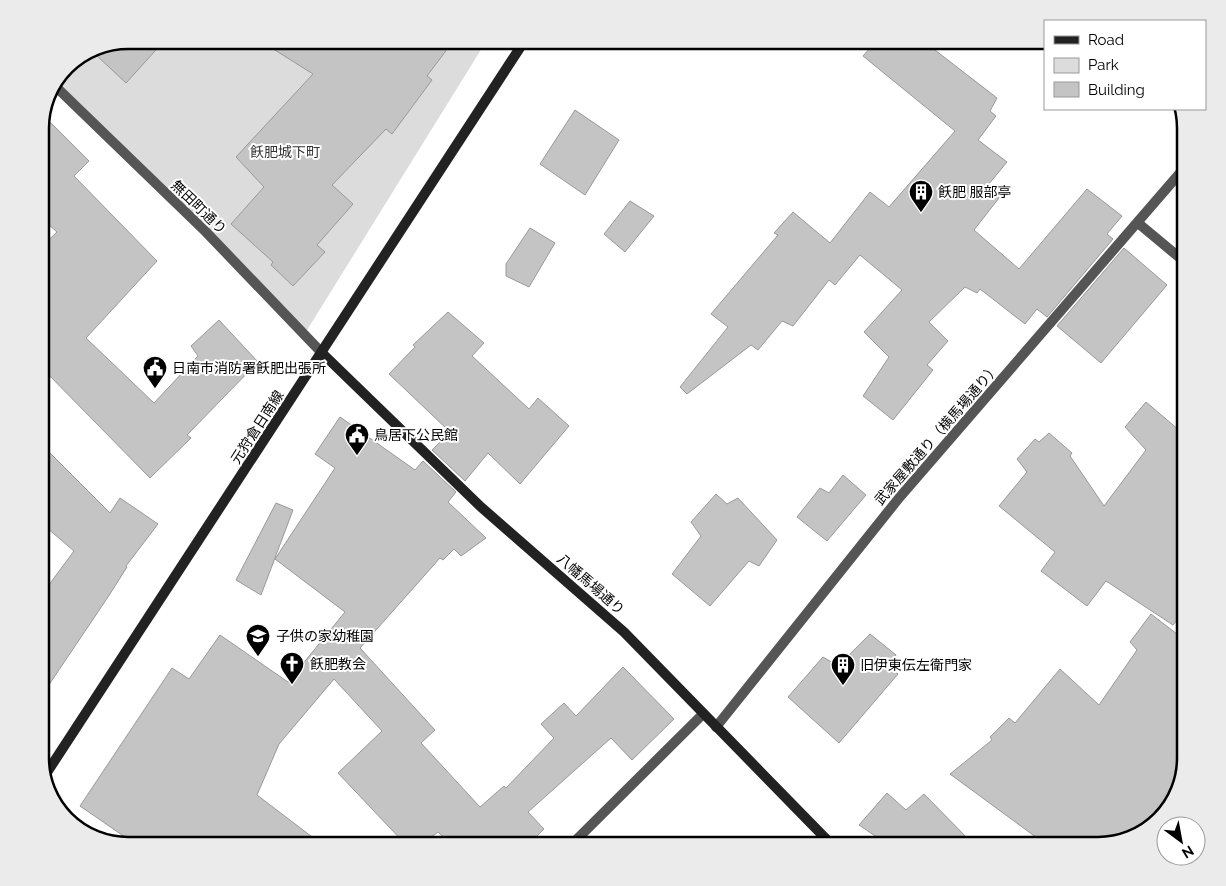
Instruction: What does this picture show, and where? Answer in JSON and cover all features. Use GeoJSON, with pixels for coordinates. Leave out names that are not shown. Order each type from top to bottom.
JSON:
{"type":"FeatureCollection","features":[{"type":"Feature","properties":{"kind":"main road","name":"元狩倉日南線"},"geometry":{"type":"LineString","coordinates":[[50,768],[519,49]]}},
{"type":"Feature","properties":{"kind":"main road","name":"八幡馬場通り"},"geometry":{"type":"LineString","coordinates":[[322,353],[481,507],[624,632],[824,837]]}},
{"type":"Feature","properties":{"kind":"street","name":"無田町通り"},"geometry":{"type":"LineString","coordinates":[[57,93],[206,232],[322,353]]}},
{"type":"Feature","properties":{"kind":"street","name":"武家屋敷通り（横馬場通り）"},"geometry":{"type":"LineString","coordinates":[[716,726],[899,498],[1177,177]]}},
{"type":"Feature","properties":{"kind":"street"},"geometry":{"type":"LineString","coordinates":[[1138,223],[1177,256]]}},
{"type":"Feature","properties":{"kind":"street"},"geometry":{"type":"LineString","coordinates":[[579,837],[703,714]]}},
{"type":"Feature","properties":{"kind":"green space","name":"飫肥城下町"},"geometry":{"type":"Polygon","coordinates":[[[117,49],[481,49],[304,335],[59,90],[76,68],[88,59],[117,49]]]}},
{"type":"Feature","properties":{"kind":"building"},"geometry":{"type":"Polygon","coordinates":[[[117,49],[157,49],[126,83],[97,55],[117,49]]]}},
{"type":"Feature","properties":{"kind":"building"},"geometry":{"type":"Polygon","coordinates":[[[273,49],[447,49],[427,76],[432,80],[392,134],[386,129],[332,185],[353,204],[317,245],[325,252],[293,286],[271,265],[273,262],[231,224],[264,187],[236,157],[313,74],[273,49]]]}},
{"type":"Feature","properties":{"kind":"building"},"geometry":{"type":"Polygon","coordinates":[[[869,49],[934,49],[997,98],[990,111],[996,116],[978,140],[1007,162],[988,185],[999,198],[974,230],[1019,269],[1087,189],[1122,216],[1107,234],[1113,239],[1047,317],[1037,309],[1025,324],[980,289],[977,293],[965,287],[929,322],[948,341],[927,365],[933,370],[893,420],[863,396],[889,357],[864,332],[902,290],[860,255],[835,285],[829,280],[793,326],[782,321],[758,350],[751,345],[687,394],[680,387],[728,327],[711,314],[778,235],[774,233],[793,212],[830,243],[870,192],[889,207],[955,131],[863,56],[869,49]]]}},
{"type":"Feature","properties":{"kind":"building"},"geometry":{"type":"Polygon","coordinates":[[[575,110],[619,140],[585,195],[540,164],[575,110]]]}},
{"type":"Feature","properties":{"kind":"building"},"geometry":{"type":"Polygon","coordinates":[[[49,121],[89,161],[74,176],[157,261],[86,338],[154,403],[198,356],[191,346],[219,320],[258,362],[187,435],[191,438],[150,478],[49,375],[49,240],[57,232],[49,225],[49,121]]]}},
{"type":"Feature","properties":{"kind":"building"},"geometry":{"type":"Polygon","coordinates":[[[630,201],[654,216],[625,252],[604,234],[630,201]]]}},
{"type":"Feature","properties":{"kind":"building"},"geometry":{"type":"Polygon","coordinates":[[[530,228],[555,243],[529,287],[506,276],[506,264],[530,228]]]}},
{"type":"Feature","properties":{"kind":"building"},"geometry":{"type":"Polygon","coordinates":[[[1124,248],[1167,285],[1101,363],[1057,326],[1124,248]]]}},
{"type":"Feature","properties":{"kind":"building"},"geometry":{"type":"Polygon","coordinates":[[[448,312],[484,343],[472,356],[529,409],[538,398],[569,426],[520,484],[488,453],[465,481],[432,450],[450,432],[389,374],[415,347],[413,345],[448,312]]]}},
{"type":"Feature","properties":{"kind":"building"},"geometry":{"type":"Polygon","coordinates":[[[1146,402],[1177,428],[1177,620],[1173,625],[1106,581],[1087,606],[1041,571],[1055,552],[999,506],[1027,472],[1017,459],[1035,439],[1039,442],[1049,433],[1072,453],[1070,456],[1104,506],[1146,450],[1125,427],[1146,402]]]}},
{"type":"Feature","properties":{"kind":"building"},"geometry":{"type":"Polygon","coordinates":[[[340,417],[415,470],[423,461],[456,492],[448,502],[486,538],[461,556],[454,549],[443,560],[440,558],[360,648],[435,730],[421,743],[480,807],[504,786],[506,788],[554,738],[541,724],[564,703],[576,716],[623,667],[674,719],[632,760],[611,738],[528,812],[544,829],[536,837],[443,837],[438,832],[431,837],[398,837],[338,773],[382,731],[334,679],[279,744],[257,795],[312,837],[125,837],[80,806],[172,668],[189,679],[220,635],[288,682],[345,612],[275,559],[335,468],[315,454],[340,417]]]}},
{"type":"Feature","properties":{"kind":"building"},"geometry":{"type":"Polygon","coordinates":[[[49,452],[110,513],[120,498],[158,524],[126,566],[108,597],[49,685],[49,585],[74,551],[49,530],[49,452]]]}},
{"type":"Feature","properties":{"kind":"building"},"geometry":{"type":"Polygon","coordinates":[[[843,475],[866,495],[827,541],[797,517],[820,488],[829,493],[843,475]]]}},
{"type":"Feature","properties":{"kind":"building"},"geometry":{"type":"Polygon","coordinates":[[[716,494],[727,504],[738,498],[777,540],[759,566],[749,561],[710,606],[672,574],[701,536],[691,522],[716,494]]]}},
{"type":"Feature","properties":{"kind":"building"},"geometry":{"type":"Polygon","coordinates":[[[276,503],[293,510],[261,595],[236,580],[276,503]]]}},
{"type":"Feature","properties":{"kind":"building"},"geometry":{"type":"Polygon","coordinates":[[[1151,614],[1177,634],[1176,774],[1167,798],[1150,818],[1142,824],[1119,835],[1109,837],[1036,837],[950,774],[992,740],[990,737],[1009,718],[1015,723],[1060,669],[1099,705],[1137,650],[1130,642],[1151,614]]]}},
{"type":"Feature","properties":{"kind":"building","name":"旧伊東伝左衛門家"},"geometry":{"type":"Polygon","coordinates":[[[870,634],[896,655],[889,668],[898,674],[839,743],[788,697],[823,657],[838,666],[870,634]]]}},
{"type":"Feature","properties":{"kind":"building"},"geometry":{"type":"Polygon","coordinates":[[[887,793],[906,810],[924,794],[966,837],[877,837],[859,825],[887,793]]]}},
{"type":"Feature","properties":{"kind":"place","name":"飫肥 服部亭"},"geometry":{"type":"Point","coordinates":[921,213]}},
{"type":"Feature","properties":{"kind":"place","name":"日南市消防署飫肥出張所"},"geometry":{"type":"Point","coordinates":[155,389]}},
{"type":"Feature","properties":{"kind":"place","name":"鳥居下公民館"},"geometry":{"type":"Point","coordinates":[357,456]}},
{"type":"Feature","properties":{"kind":"place","name":"子供の家幼稚園"},"geometry":{"type":"Point","coordinates":[258,657]}},
{"type":"Feature","properties":{"kind":"place","name":"飫肥教会"},"geometry":{"type":"Point","coordinates":[292,685]}},
{"type":"Feature","properties":{"kind":"place","name":"旧伊東伝左衛門家"},"geometry":{"type":"Point","coordinates":[843,686]}}]}
